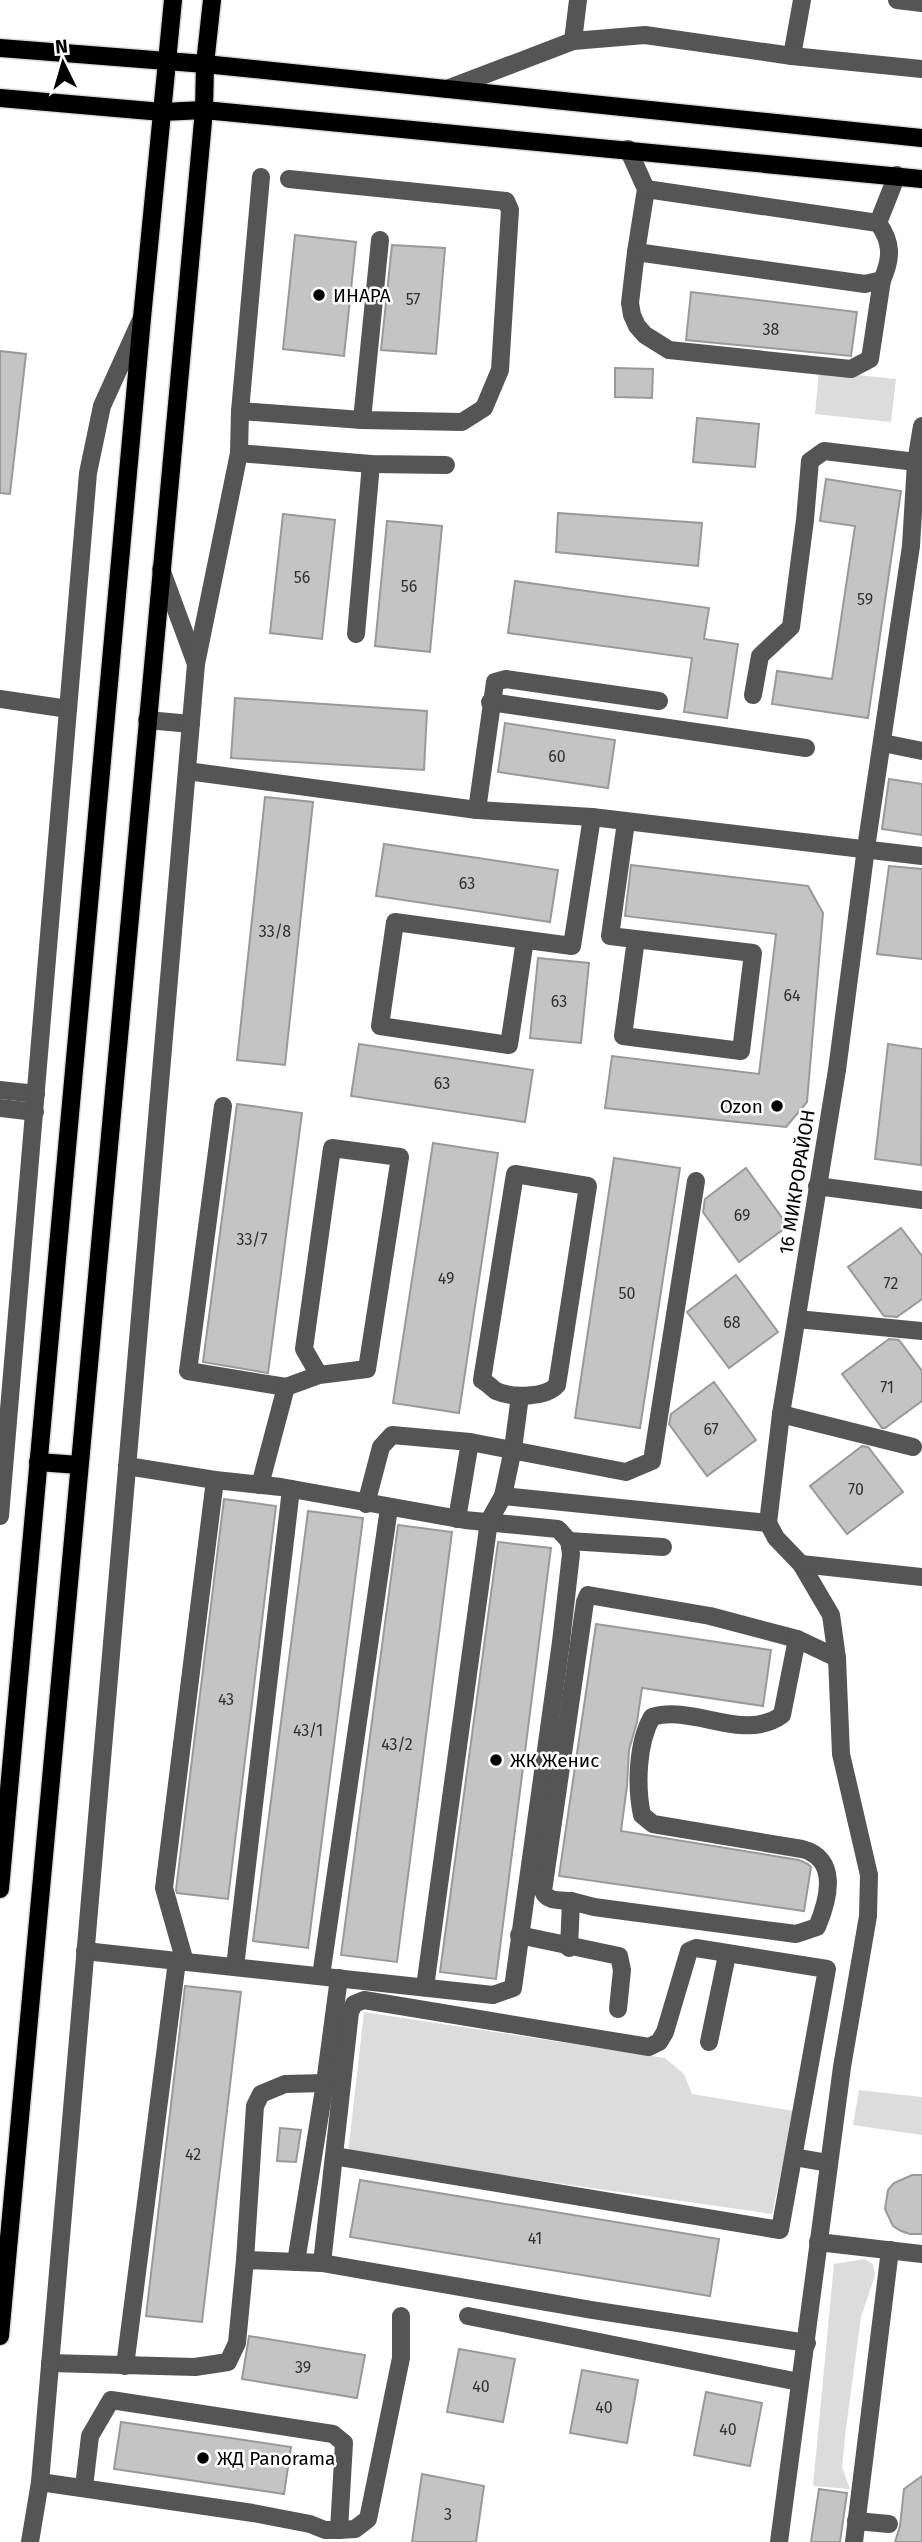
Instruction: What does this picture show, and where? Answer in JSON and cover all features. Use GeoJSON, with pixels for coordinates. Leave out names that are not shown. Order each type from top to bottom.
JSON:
{"type":"FeatureCollection","features":[{"type":"Feature","properties":{"kind":"main road"},"geometry":{"type":"LineString","coordinates":[[0,1889],[173,0]]}},
{"type":"Feature","properties":{"kind":"main road"},"geometry":{"type":"LineString","coordinates":[[0,2336],[212,0]]}},
{"type":"Feature","properties":{"kind":"main road"},"geometry":{"type":"LineString","coordinates":[[0,48],[205,64],[922,138]]}},
{"type":"Feature","properties":{"kind":"main road"},"geometry":{"type":"LineString","coordinates":[[0,98],[162,112],[204,110],[922,179]]}},
{"type":"Feature","properties":{"kind":"main road"},"geometry":{"type":"LineString","coordinates":[[38,1462],[79,1465]]}},
{"type":"Feature","properties":{"kind":"street"},"geometry":{"type":"LineString","coordinates":[[573,41],[578,0]]}},
{"type":"Feature","properties":{"kind":"street"},"geometry":{"type":"LineString","coordinates":[[792,55],[802,0]]}},
{"type":"Feature","properties":{"kind":"street"},"geometry":{"type":"LineString","coordinates":[[897,0],[922,3]]}},
{"type":"Feature","properties":{"kind":"street"},"geometry":{"type":"LineString","coordinates":[[447,89],[573,41],[645,35],[922,69]]}},
{"type":"Feature","properties":{"kind":"street"},"geometry":{"type":"LineString","coordinates":[[628,149],[646,189],[630,303],[637,326],[645,335],[669,350],[851,369],[870,359],[882,280],[891,251],[888,236],[878,223],[646,189]]}},
{"type":"Feature","properties":{"kind":"street"},"geometry":{"type":"LineString","coordinates":[[878,223],[897,175]]}},
{"type":"Feature","properties":{"kind":"street"},"geometry":{"type":"LineString","coordinates":[[30,2542],[40,2482],[196,664],[239,453],[240,411],[261,177]]}},
{"type":"Feature","properties":{"kind":"street"},"geometry":{"type":"LineString","coordinates":[[240,411],[362,420],[463,422],[484,408],[500,370],[510,210],[506,201],[289,179]]}},
{"type":"Feature","properties":{"kind":"street"},"geometry":{"type":"LineString","coordinates":[[362,420],[380,240]]}},
{"type":"Feature","properties":{"kind":"street"},"geometry":{"type":"LineString","coordinates":[[636,252],[865,284],[882,280]]}},
{"type":"Feature","properties":{"kind":"street"},"geometry":{"type":"LineString","coordinates":[[0,1516],[2,1465],[35,1112],[88,473],[102,406],[142,318]]}},
{"type":"Feature","properties":{"kind":"street","name":"16 МИКРОРАЙОН"},"geometry":{"type":"LineString","coordinates":[[768,1523],[781,1414],[839,1057],[866,848],[916,546],[916,462],[922,426]]}},
{"type":"Feature","properties":{"kind":"street"},"geometry":{"type":"LineString","coordinates":[[753,695],[760,656],[791,627],[810,461],[824,451],[916,462]]}},
{"type":"Feature","properties":{"kind":"street"},"geometry":{"type":"LineString","coordinates":[[239,453],[371,464],[446,465]]}},
{"type":"Feature","properties":{"kind":"street"},"geometry":{"type":"LineString","coordinates":[[356,634],[371,464]]}},
{"type":"Feature","properties":{"kind":"street"},"geometry":{"type":"LineString","coordinates":[[161,569],[196,664]]}},
{"type":"Feature","properties":{"kind":"street"},"geometry":{"type":"LineString","coordinates":[[477,810],[490,702],[495,682],[506,679],[659,701]]}},
{"type":"Feature","properties":{"kind":"street"},"geometry":{"type":"LineString","coordinates":[[0,699],[68,709]]}},
{"type":"Feature","properties":{"kind":"street"},"geometry":{"type":"LineString","coordinates":[[490,702],[806,748]]}},
{"type":"Feature","properties":{"kind":"street"},"geometry":{"type":"LineString","coordinates":[[147,720],[191,724]]}},
{"type":"Feature","properties":{"kind":"street"},"geometry":{"type":"LineString","coordinates":[[883,743],[922,751]]}},
{"type":"Feature","properties":{"kind":"street"},"geometry":{"type":"LineString","coordinates":[[187,771],[477,810],[592,817],[922,856]]}},
{"type":"Feature","properties":{"kind":"street"},"geometry":{"type":"LineString","coordinates":[[525,940],[509,1045],[380,1026],[396,922],[572,946],[592,817]]}},
{"type":"Feature","properties":{"kind":"street"},"geometry":{"type":"LineString","coordinates":[[625,822],[610,936],[636,939],[753,953],[741,1051],[623,1036],[636,939]]}},
{"type":"Feature","properties":{"kind":"street"},"geometry":{"type":"LineString","coordinates":[[0,1090],[36,1094]]}},
{"type":"Feature","properties":{"kind":"street"},"geometry":{"type":"LineString","coordinates":[[223,1106],[188,1371],[286,1387],[319,1375],[367,1369],[400,1157],[332,1148],[304,1349],[319,1375]]}},
{"type":"Feature","properties":{"kind":"street"},"geometry":{"type":"LineString","coordinates":[[0,1108],[35,1112]]}},
{"type":"Feature","properties":{"kind":"street"},"geometry":{"type":"LineString","coordinates":[[515,1174],[589,1186],[557,1385],[553,1390],[520,1396],[496,1391],[482,1380],[515,1174]]}},
{"type":"Feature","properties":{"kind":"street"},"geometry":{"type":"LineString","coordinates":[[366,1504],[381,1447],[392,1435],[470,1442],[626,1472],[652,1461],[696,1181]]}},
{"type":"Feature","properties":{"kind":"street"},"geometry":{"type":"LineString","coordinates":[[817,1186],[922,1200]]}},
{"type":"Feature","properties":{"kind":"street"},"geometry":{"type":"LineString","coordinates":[[797,1319],[922,1331]]}},
{"type":"Feature","properties":{"kind":"street"},"geometry":{"type":"LineString","coordinates":[[260,1485],[286,1387]]}},
{"type":"Feature","properties":{"kind":"street"},"geometry":{"type":"LineString","coordinates":[[425,1987],[489,1521],[503,1496],[520,1396]]}},
{"type":"Feature","properties":{"kind":"street"},"geometry":{"type":"LineString","coordinates":[[781,1414],[913,1447]]}},
{"type":"Feature","properties":{"kind":"street"},"geometry":{"type":"LineString","coordinates":[[457,1519],[470,1442]]}},
{"type":"Feature","properties":{"kind":"street"},"geometry":{"type":"LineString","coordinates":[[85,1951],[493,1994],[513,1989],[571,1554],[569,1541],[558,1529],[457,1519],[291,1489],[127,1466]]}},
{"type":"Feature","properties":{"kind":"street"},"geometry":{"type":"LineString","coordinates":[[125,2366],[181,1961],[164,1888],[215,1480]]}},
{"type":"Feature","properties":{"kind":"street"},"geometry":{"type":"LineString","coordinates":[[235,1967],[291,1489]]}},
{"type":"Feature","properties":{"kind":"street"},"geometry":{"type":"LineString","coordinates":[[503,1496],[768,1523],[776,1538],[801,1564],[831,1615],[837,1658],[841,1754],[869,1875],[868,1916],[828,2163],[807,2343],[799,2382],[779,2542]]}},
{"type":"Feature","properties":{"kind":"street"},"geometry":{"type":"LineString","coordinates":[[296,2262],[325,2083],[330,1977],[389,1508]]}},
{"type":"Feature","properties":{"kind":"street"},"geometry":{"type":"LineString","coordinates":[[569,1541],[663,1547]]}},
{"type":"Feature","properties":{"kind":"street"},"geometry":{"type":"LineString","coordinates":[[801,1564],[922,1577]]}},
{"type":"Feature","properties":{"kind":"street"},"geometry":{"type":"LineString","coordinates":[[797,1639],[782,1715],[771,1723],[743,1726],[666,1713],[652,1717],[646,1727],[638,1795],[642,1815],[653,1824],[802,1849],[821,1858],[828,1872],[823,1913],[817,1927],[796,1934],[594,1907],[545,1896],[543,1891],[588,1595],[710,1616],[797,1639],[837,1658]]}},
{"type":"Feature","properties":{"kind":"street"},"geometry":{"type":"LineString","coordinates":[[569,1948],[571,1901]]}},
{"type":"Feature","properties":{"kind":"street"},"geometry":{"type":"LineString","coordinates":[[519,1936],[619,1956],[622,1970],[618,2009]]}},
{"type":"Feature","properties":{"kind":"street"},"geometry":{"type":"LineString","coordinates":[[322,2263],[334,2155],[350,2012],[354,2004],[364,2000],[649,2047],[659,2042],[665,2032],[688,1951],[696,1948],[827,1969],[780,2230],[334,2155]]}},
{"type":"Feature","properties":{"kind":"street"},"geometry":{"type":"LineString","coordinates":[[709,2042],[727,1955]]}},
{"type":"Feature","properties":{"kind":"street"},"geometry":{"type":"LineString","coordinates":[[50,2363],[195,2367],[228,2362],[237,2343],[255,2106],[261,2094],[285,2084],[325,2083]]}},
{"type":"Feature","properties":{"kind":"street"},"geometry":{"type":"LineString","coordinates":[[794,2157],[828,2163]]}},
{"type":"Feature","properties":{"kind":"street"},"geometry":{"type":"LineString","coordinates":[[818,2242],[922,2254]]}},
{"type":"Feature","properties":{"kind":"street"},"geometry":{"type":"LineString","coordinates":[[854,2542],[890,2250]]}},
{"type":"Feature","properties":{"kind":"street"},"geometry":{"type":"LineString","coordinates":[[245,2260],[322,2263],[592,2310],[807,2343]]}},
{"type":"Feature","properties":{"kind":"street"},"geometry":{"type":"LineString","coordinates":[[40,2482],[253,2512],[310,2524],[325,2530],[355,2529],[368,2519],[401,2358],[401,2316]]}},
{"type":"Feature","properties":{"kind":"street"},"geometry":{"type":"LineString","coordinates":[[468,2316],[799,2382]]}},
{"type":"Feature","properties":{"kind":"street"},"geometry":{"type":"LineString","coordinates":[[84,2487],[90,2436],[111,2400],[333,2434],[344,2443],[339,2530]]}},
{"type":"Feature","properties":{"kind":"street"},"geometry":{"type":"LineString","coordinates":[[856,2521],[889,2524]]}},
{"type":"Feature","properties":{"kind":"shaded area"},"geometry":{"type":"Polygon","coordinates":[[[819,371],[896,379],[891,422],[815,414],[819,371]]]}},
{"type":"Feature","properties":{"kind":"shaded area"},"geometry":{"type":"Polygon","coordinates":[[[364,2012],[665,2058],[684,2074],[692,2094],[794,2111],[772,2214],[348,2153],[364,2012]]]}},
{"type":"Feature","properties":{"kind":"shaded area"},"geometry":{"type":"Polygon","coordinates":[[[859,2090],[922,2097],[922,2135],[853,2125],[859,2090]]]}},
{"type":"Feature","properties":{"kind":"shaded area"},"geometry":{"type":"Polygon","coordinates":[[[865,2259],[873,2264],[875,2275],[861,2317],[846,2428],[842,2467],[850,2489],[813,2486],[834,2264],[865,2259]]]}},
{"type":"Feature","properties":{"kind":"building","name":"ИНАРА"},"geometry":{"type":"Polygon","coordinates":[[[295,235],[356,242],[344,356],[283,349],[295,235]]]}},
{"type":"Feature","properties":{"kind":"building"},"geometry":{"type":"Polygon","coordinates":[[[392,245],[445,248],[436,354],[381,350],[392,245]]]}},
{"type":"Feature","properties":{"kind":"building"},"geometry":{"type":"Polygon","coordinates":[[[691,292],[857,312],[851,356],[686,340],[691,292]]]}},
{"type":"Feature","properties":{"kind":"building"},"geometry":{"type":"Polygon","coordinates":[[[0,351],[26,354],[10,494],[0,493],[0,351]]]}},
{"type":"Feature","properties":{"kind":"building"},"geometry":{"type":"Polygon","coordinates":[[[615,368],[653,369],[652,398],[615,397],[615,368]]]}},
{"type":"Feature","properties":{"kind":"building"},"geometry":{"type":"Polygon","coordinates":[[[697,418],[759,424],[755,467],[693,462],[697,418]]]}},
{"type":"Feature","properties":{"kind":"building"},"geometry":{"type":"Polygon","coordinates":[[[826,479],[901,491],[868,718],[772,704],[777,671],[832,679],[855,526],[820,521],[826,479]]]}},
{"type":"Feature","properties":{"kind":"building"},"geometry":{"type":"Polygon","coordinates":[[[558,513],[702,523],[698,566],[556,552],[558,513]]]}},
{"type":"Feature","properties":{"kind":"building"},"geometry":{"type":"Polygon","coordinates":[[[283,514],[335,520],[322,639],[270,633],[283,514]]]}},
{"type":"Feature","properties":{"kind":"building"},"geometry":{"type":"Polygon","coordinates":[[[387,521],[442,526],[430,652],[375,646],[387,521]]]}},
{"type":"Feature","properties":{"kind":"building"},"geometry":{"type":"Polygon","coordinates":[[[515,581],[709,608],[704,639],[738,644],[727,718],[684,712],[692,658],[508,633],[515,581]]]}},
{"type":"Feature","properties":{"kind":"building"},"geometry":{"type":"Polygon","coordinates":[[[235,698],[427,711],[424,770],[231,758],[235,698]]]}},
{"type":"Feature","properties":{"kind":"building"},"geometry":{"type":"Polygon","coordinates":[[[505,723],[615,740],[608,788],[498,772],[505,723]]]}},
{"type":"Feature","properties":{"kind":"building"},"geometry":{"type":"Polygon","coordinates":[[[889,779],[922,784],[922,835],[882,829],[889,779]]]}},
{"type":"Feature","properties":{"kind":"building"},"geometry":{"type":"Polygon","coordinates":[[[265,797],[313,802],[285,1065],[237,1060],[265,797]]]}},
{"type":"Feature","properties":{"kind":"building"},"geometry":{"type":"Polygon","coordinates":[[[384,844],[558,870],[550,922],[376,896],[384,844]]]}},
{"type":"Feature","properties":{"kind":"building"},"geometry":{"type":"Polygon","coordinates":[[[631,865],[808,886],[823,913],[807,1102],[786,1127],[605,1108],[612,1056],[759,1074],[776,934],[625,916],[631,865]]]}},
{"type":"Feature","properties":{"kind":"building"},"geometry":{"type":"Polygon","coordinates":[[[889,866],[922,869],[922,959],[877,954],[889,866]]]}},
{"type":"Feature","properties":{"kind":"building"},"geometry":{"type":"Polygon","coordinates":[[[538,958],[589,963],[581,1043],[530,1038],[538,958]]]}},
{"type":"Feature","properties":{"kind":"building"},"geometry":{"type":"Polygon","coordinates":[[[359,1044],[533,1070],[525,1122],[351,1096],[359,1044]]]}},
{"type":"Feature","properties":{"kind":"building"},"geometry":{"type":"Polygon","coordinates":[[[888,1044],[922,1049],[921,1165],[875,1159],[888,1044]]]}},
{"type":"Feature","properties":{"kind":"building"},"geometry":{"type":"Polygon","coordinates":[[[237,1104],[302,1113],[268,1373],[203,1362],[237,1104]]]}},
{"type":"Feature","properties":{"kind":"building"},"geometry":{"type":"Polygon","coordinates":[[[433,1143],[498,1153],[459,1413],[393,1403],[433,1143]]]}},
{"type":"Feature","properties":{"kind":"building"},"geometry":{"type":"Polygon","coordinates":[[[614,1158],[680,1168],[640,1428],[575,1418],[614,1158]]]}},
{"type":"Feature","properties":{"kind":"building"},"geometry":{"type":"Polygon","coordinates":[[[746,1168],[788,1226],[739,1262],[703,1212],[705,1199],[746,1168]]]}},
{"type":"Feature","properties":{"kind":"building"},"geometry":{"type":"Polygon","coordinates":[[[901,1228],[922,1256],[922,1299],[897,1317],[884,1316],[848,1267],[901,1228]]]}},
{"type":"Feature","properties":{"kind":"building"},"geometry":{"type":"Polygon","coordinates":[[[736,1275],[778,1332],[729,1368],[687,1312],[736,1275]]]}},
{"type":"Feature","properties":{"kind":"building"},"geometry":{"type":"Polygon","coordinates":[[[889,1339],[899,1340],[922,1371],[922,1401],[882,1428],[842,1374],[889,1339]]]}},
{"type":"Feature","properties":{"kind":"building"},"geometry":{"type":"Polygon","coordinates":[[[714,1382],[756,1440],[707,1476],[669,1424],[671,1414],[714,1382]]]}},
{"type":"Feature","properties":{"kind":"building"},"geometry":{"type":"Polygon","coordinates":[[[862,1446],[868,1447],[903,1492],[847,1534],[810,1486],[862,1446]]]}},
{"type":"Feature","properties":{"kind":"building"},"geometry":{"type":"Polygon","coordinates":[[[224,1499],[276,1506],[228,1899],[177,1893],[176,1890],[224,1499]]]}},
{"type":"Feature","properties":{"kind":"building"},"geometry":{"type":"Polygon","coordinates":[[[308,1511],[363,1518],[308,1948],[253,1941],[308,1511]]]}},
{"type":"Feature","properties":{"kind":"building"},"geometry":{"type":"Polygon","coordinates":[[[398,1525],[452,1532],[397,1962],[341,1955],[398,1525]]]}},
{"type":"Feature","properties":{"kind":"building","name":"ЖК Женис"},"geometry":{"type":"Polygon","coordinates":[[[498,1542],[551,1548],[496,1979],[440,1972],[498,1542]]]}},
{"type":"Feature","properties":{"kind":"building"},"geometry":{"type":"Polygon","coordinates":[[[596,1624],[771,1650],[763,1706],[642,1688],[629,1750],[621,1831],[799,1860],[811,1867],[804,1911],[559,1876],[596,1624]]]}},
{"type":"Feature","properties":{"kind":"building"},"geometry":{"type":"Polygon","coordinates":[[[185,1986],[241,1992],[202,2322],[146,2316],[185,1986]]]}},
{"type":"Feature","properties":{"kind":"building"},"geometry":{"type":"Polygon","coordinates":[[[280,2128],[301,2130],[296,2162],[277,2161],[280,2128]]]}},
{"type":"Feature","properties":{"kind":"building"},"geometry":{"type":"Polygon","coordinates":[[[912,2175],[922,2175],[922,2234],[910,2234],[893,2226],[885,2209],[888,2190],[894,2183],[912,2175]]]}},
{"type":"Feature","properties":{"kind":"building"},"geometry":{"type":"Polygon","coordinates":[[[360,2180],[719,2239],[710,2296],[350,2237],[360,2180]]]}},
{"type":"Feature","properties":{"kind":"building"},"geometry":{"type":"Polygon","coordinates":[[[249,2336],[365,2355],[357,2398],[242,2379],[249,2336]]]}},
{"type":"Feature","properties":{"kind":"building"},"geometry":{"type":"Polygon","coordinates":[[[459,2349],[515,2359],[503,2422],[447,2412],[459,2349]]]}},
{"type":"Feature","properties":{"kind":"building"},"geometry":{"type":"Polygon","coordinates":[[[582,2370],[638,2380],[627,2443],[570,2433],[582,2370]]]}},
{"type":"Feature","properties":{"kind":"building"},"geometry":{"type":"Polygon","coordinates":[[[706,2392],[762,2403],[750,2466],[694,2455],[706,2392]]]}},
{"type":"Feature","properties":{"kind":"building","name":"ЖД Panorama"},"geometry":{"type":"Polygon","coordinates":[[[121,2422],[291,2447],[284,2494],[114,2469],[121,2422]]]}},
{"type":"Feature","properties":{"kind":"building"},"geometry":{"type":"Polygon","coordinates":[[[422,2474],[484,2486],[476,2542],[412,2542],[422,2474]]]}},
{"type":"Feature","properties":{"kind":"building"},"geometry":{"type":"Polygon","coordinates":[[[922,2476],[922,2542],[895,2542],[900,2526],[904,2489],[922,2476]]]}},
{"type":"Feature","properties":{"kind":"building"},"geometry":{"type":"Polygon","coordinates":[[[819,2489],[847,2493],[840,2542],[811,2542],[819,2489]]]}},
{"type":"Feature","properties":{"kind":"place","name":"ИНАРА"},"geometry":{"type":"Point","coordinates":[319,295]}},
{"type":"Feature","properties":{"kind":"place","name":"Ozon"},"geometry":{"type":"Point","coordinates":[777,1106]}},
{"type":"Feature","properties":{"kind":"place","name":"ЖК Женис"},"geometry":{"type":"Point","coordinates":[496,1760]}},
{"type":"Feature","properties":{"kind":"place","name":"ЖД Panorama"},"geometry":{"type":"Point","coordinates":[203,2458]}}]}
